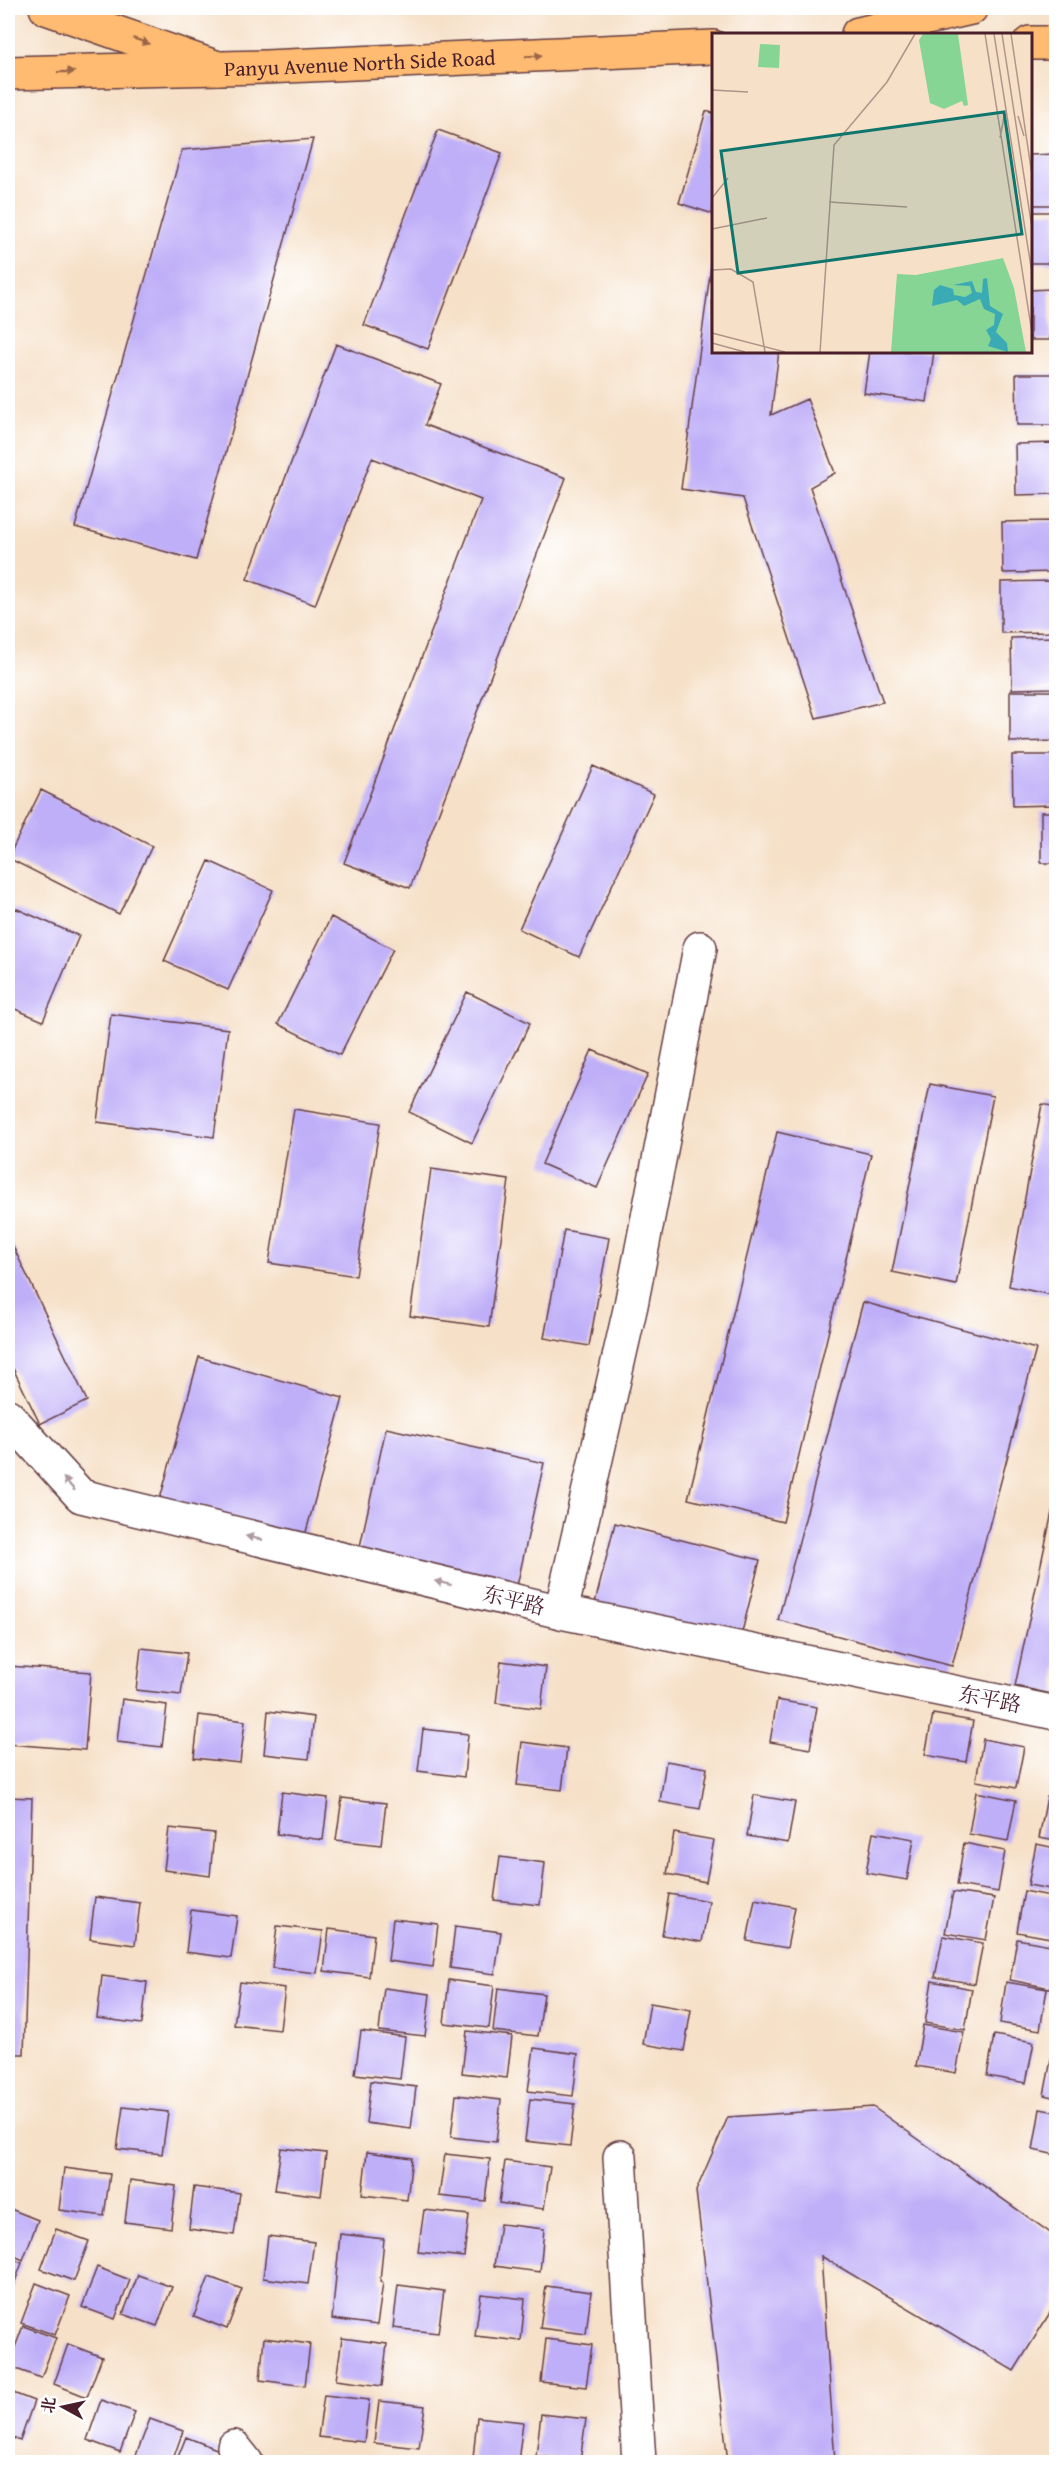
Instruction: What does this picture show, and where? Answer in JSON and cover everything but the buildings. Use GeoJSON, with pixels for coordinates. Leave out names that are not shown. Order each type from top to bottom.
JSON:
{"type":"FeatureCollection","features":[{"type":"Feature","properties":{"kind":"main road"},"geometry":{"type":"LineString","coordinates":[[46,8],[218,68]]}},
{"type":"Feature","properties":{"kind":"main road"},"geometry":{"type":"LineString","coordinates":[[862,33],[971,8]]}},
{"type":"Feature","properties":{"kind":"main road"},"geometry":{"type":"LineString","coordinates":[[1031,43],[1056,43]]}},
{"type":"Feature","properties":{"kind":"main road","name":"Panyu Avenue North Side Road"},"geometry":{"type":"LineString","coordinates":[[8,74],[218,68],[712,47]]}},
{"type":"Feature","properties":{"kind":"street"},"geometry":{"type":"LineString","coordinates":[[561,1612],[631,1305],[700,948]]}},
{"type":"Feature","properties":{"kind":"street","name":"东平路"},"geometry":{"type":"LineString","coordinates":[[8,1416],[81,1496],[561,1612],[1056,1713]]}},
{"type":"Feature","properties":{"kind":"street"},"geometry":{"type":"LineString","coordinates":[[620,2157],[639,2463]]}}]}
